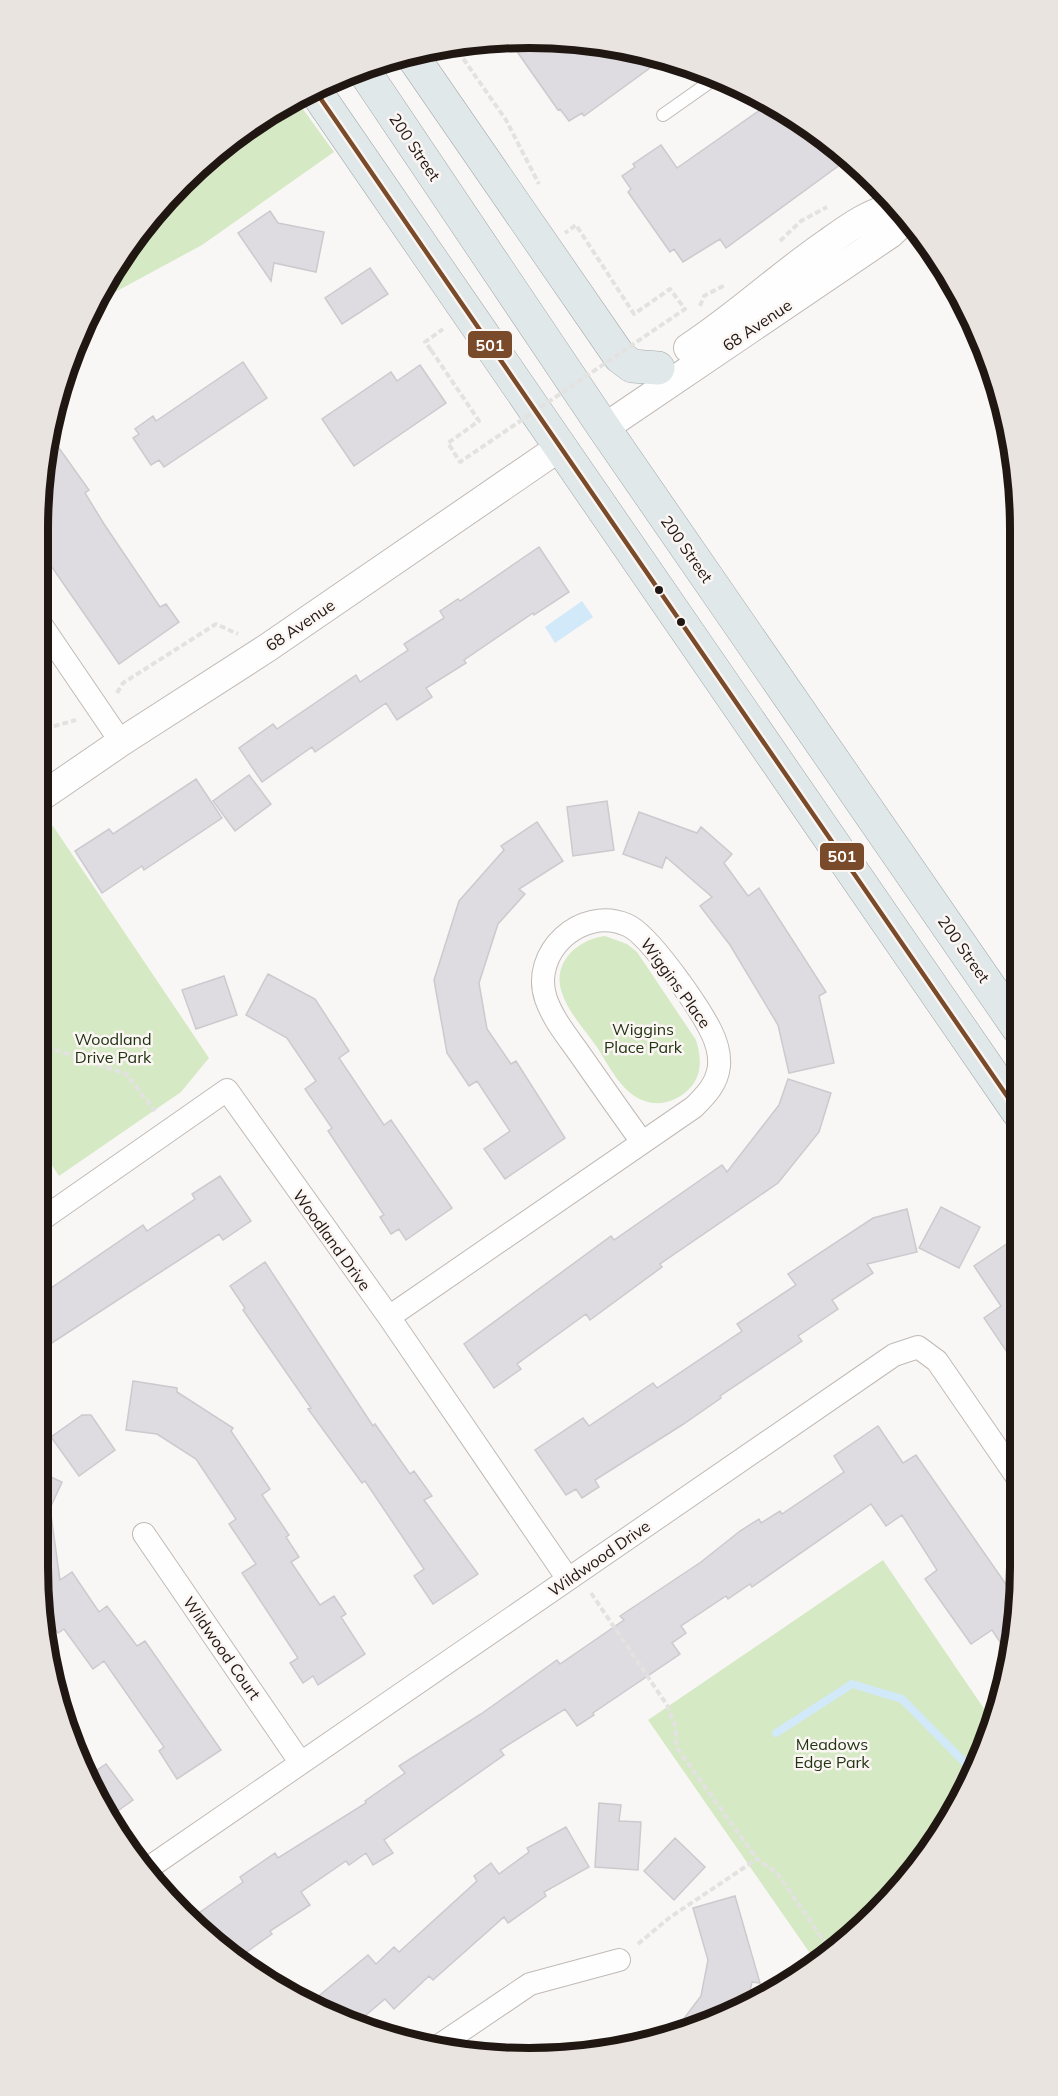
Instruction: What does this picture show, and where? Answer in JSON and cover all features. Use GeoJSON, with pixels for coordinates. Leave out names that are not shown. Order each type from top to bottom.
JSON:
{"type":"FeatureCollection","features":[{"type":"Feature","properties":{"kind":"main road"},"geometry":{"type":"LineString","coordinates":[[416,61],[620,357],[632,366],[658,368]]}},
{"type":"Feature","properties":{"kind":"main road","name":"200 Street"},"geometry":{"type":"LineString","coordinates":[[368,76],[604,428],[1010,1016]]}},
{"type":"Feature","properties":{"kind":"main road"},"geometry":{"type":"LineString","coordinates":[[319,97],[1010,1100]]}},
{"type":"Feature","properties":{"kind":"street","name":"68 Avenue"},"geometry":{"type":"LineString","coordinates":[[658,368],[714,331],[782,274],[871,213],[888,208]]}},
{"type":"Feature","properties":{"kind":"street","name":"68 Avenue"},"geometry":{"type":"LineString","coordinates":[[604,428],[890,234],[901,224]]}},
{"type":"Feature","properties":{"kind":"street","name":"68 Avenue"},"geometry":{"type":"LineString","coordinates":[[48,792],[267,648],[560,447]]}},
{"type":"Feature","properties":{"kind":"street"},"geometry":{"type":"LineString","coordinates":[[48,635],[121,742]]}},
{"type":"Feature","properties":{"kind":"street","name":"Wiggins Place"},"geometry":{"type":"LineString","coordinates":[[389,1317],[694,1107],[706,1095],[717,1076],[716,1045],[704,1019],[653,947],[640,933],[616,922],[584,925],[567,934],[552,950],[543,969],[546,1000],[560,1025],[642,1142]]}},
{"type":"Feature","properties":{"kind":"street","name":"Woodland Drive"},"geometry":{"type":"LineString","coordinates":[[48,1215],[227,1090],[572,1576]]}},
{"type":"Feature","properties":{"kind":"street","name":"Wildwood Drive"},"geometry":{"type":"LineString","coordinates":[[152,1866],[871,1368],[894,1355],[918,1347],[937,1361],[1010,1467]]}},
{"type":"Feature","properties":{"kind":"street","name":"Wildwood Court"},"geometry":{"type":"LineString","coordinates":[[144,1534],[300,1762]]}},
{"type":"Feature","properties":{"kind":"street"},"geometry":{"type":"LineString","coordinates":[[446,2041],[530,1984],[619,1960]]}},
{"type":"Feature","properties":{"kind":"lane"},"geometry":{"type":"LineString","coordinates":[[663,115],[708,83]]}},
{"type":"Feature","properties":{"kind":"path"},"geometry":{"type":"LineString","coordinates":[[431,350],[479,421],[448,442],[460,462],[685,309],[670,289],[634,314],[576,225],[565,233]]}},
{"type":"Feature","properties":{"kind":"path"},"geometry":{"type":"LineString","coordinates":[[115,696],[123,683],[216,624],[238,634]]}},
{"type":"Feature","properties":{"kind":"path"},"geometry":{"type":"LineString","coordinates":[[48,729],[78,720]]}},
{"type":"Feature","properties":{"kind":"path"},"geometry":{"type":"LineString","coordinates":[[48,1047],[126,1074],[156,1113]]}},
{"type":"Feature","properties":{"kind":"path"},"geometry":{"type":"LineString","coordinates":[[572,1576],[667,1706],[675,1726],[677,1748],[757,1859],[777,1873],[827,1945]]}},
{"type":"Feature","properties":{"kind":"path"},"geometry":{"type":"LineString","coordinates":[[619,1960],[669,1918],[757,1859]]}},
{"type":"Feature","properties":{"kind":"green space"},"geometry":{"type":"Polygon","coordinates":[[[301,106],[334,152],[202,245],[108,296],[147,236],[189,189],[236,147],[301,106]]]}},
{"type":"Feature","properties":{"kind":"green space","name":"Woodland Drive Park"},"geometry":{"type":"Polygon","coordinates":[[[53,826],[209,1058],[181,1092],[59,1176],[48,1159],[48,830],[53,826]]]}},
{"type":"Feature","properties":{"kind":"green space","name":"Wiggins Place Park"},"geometry":{"type":"Polygon","coordinates":[[[605,936],[627,944],[637,952],[696,1040],[700,1059],[697,1077],[690,1088],[675,1099],[663,1103],[651,1103],[629,1092],[617,1078],[565,1000],[560,972],[569,954],[585,942],[605,936]]]}},
{"type":"Feature","properties":{"kind":"green space","name":"Meadows Edge Park"},"geometry":{"type":"Polygon","coordinates":[[[883,1560],[987,1713],[973,1751],[946,1808],[911,1860],[869,1907],[812,1956],[648,1720],[883,1560]]]}},
{"type":"Feature","properties":{"kind":"water"},"geometry":{"type":"Polygon","coordinates":[[[582,601],[593,617],[555,643],[545,627],[582,601]]]}},
{"type":"Feature","properties":{"kind":"building"},"geometry":{"type":"Polygon","coordinates":[[[515,48],[592,52],[655,65],[584,116],[582,113],[569,121],[560,109],[558,110],[515,48]]]}},
{"type":"Feature","properties":{"kind":"building"},"geometry":{"type":"Polygon","coordinates":[[[762,108],[822,147],[842,164],[726,248],[720,239],[683,262],[674,249],[670,252],[628,192],[631,189],[622,176],[635,167],[633,164],[661,145],[677,168],[762,108]]]}},
{"type":"Feature","properties":{"kind":"building"},"geometry":{"type":"Polygon","coordinates":[[[270,211],[278,223],[324,232],[316,272],[274,263],[271,281],[238,233],[270,211]]]}},
{"type":"Feature","properties":{"kind":"building"},"geometry":{"type":"Polygon","coordinates":[[[370,268],[388,294],[342,324],[325,298],[370,268]]]}},
{"type":"Feature","properties":{"kind":"building"},"geometry":{"type":"Polygon","coordinates":[[[243,362],[267,398],[164,467],[159,460],[151,465],[133,438],[139,434],[135,429],[153,416],[156,421],[243,362]]]}},
{"type":"Feature","properties":{"kind":"building"},"geometry":{"type":"Polygon","coordinates":[[[420,365],[446,403],[354,466],[322,419],[391,372],[397,381],[420,365]]]}},
{"type":"Feature","properties":{"kind":"building"},"geometry":{"type":"Polygon","coordinates":[[[56,443],[89,490],[85,493],[160,607],[166,604],[179,622],[119,664],[48,561],[49,498],[56,443]]]}},
{"type":"Feature","properties":{"kind":"building"},"geometry":{"type":"Polygon","coordinates":[[[539,547],[569,592],[534,615],[533,613],[464,660],[466,663],[426,688],[432,697],[397,720],[386,703],[315,752],[312,747],[262,782],[239,748],[273,724],[277,729],[356,675],[360,682],[408,650],[404,644],[444,618],[440,611],[458,599],[460,601],[539,547]]]}},
{"type":"Feature","properties":{"kind":"building"},"geometry":{"type":"Polygon","coordinates":[[[249,775],[271,804],[235,831],[213,801],[249,775]]]}},
{"type":"Feature","properties":{"kind":"building"},"geometry":{"type":"Polygon","coordinates":[[[196,779],[222,818],[144,870],[142,866],[102,893],[75,851],[109,829],[113,834],[196,779]]]}},
{"type":"Feature","properties":{"kind":"building"},"geometry":{"type":"Polygon","coordinates":[[[607,801],[614,850],[573,856],[567,807],[607,801]]]}},
{"type":"Feature","properties":{"kind":"building"},"geometry":{"type":"Polygon","coordinates":[[[639,812],[697,833],[701,827],[732,854],[724,863],[748,896],[759,888],[826,992],[819,996],[834,1063],[789,1073],[778,1025],[730,945],[700,906],[712,897],[666,857],[662,868],[623,854],[639,812]]]}},
{"type":"Feature","properties":{"kind":"building"},"geometry":{"type":"Polygon","coordinates":[[[537,822],[563,861],[519,889],[525,894],[498,924],[479,983],[487,1029],[511,1064],[516,1061],[565,1138],[505,1179],[484,1149],[510,1131],[477,1081],[469,1086],[447,1053],[434,980],[459,901],[504,850],[501,846],[537,822]]]}},
{"type":"Feature","properties":{"kind":"building"},"geometry":{"type":"Polygon","coordinates":[[[268,974],[315,999],[349,1051],[339,1058],[384,1125],[391,1120],[452,1208],[406,1240],[399,1229],[391,1234],[380,1217],[384,1215],[328,1131],[332,1128],[305,1089],[316,1081],[287,1038],[246,1015],[268,974]]]}},
{"type":"Feature","properties":{"kind":"building"},"geometry":{"type":"Polygon","coordinates":[[[224,976],[237,1015],[196,1029],[182,990],[224,976]]]}},
{"type":"Feature","properties":{"kind":"building"},"geometry":{"type":"Polygon","coordinates":[[[788,1079],[831,1093],[819,1132],[778,1183],[660,1264],[662,1267],[590,1320],[586,1314],[517,1364],[521,1369],[494,1388],[464,1344],[611,1236],[614,1240],[722,1165],[727,1172],[779,1105],[788,1079]]]}},
{"type":"Feature","properties":{"kind":"building"},"geometry":{"type":"Polygon","coordinates":[[[220,1176],[251,1221],[223,1240],[219,1234],[48,1345],[48,1290],[143,1225],[147,1231],[195,1199],[192,1194],[220,1176]]]}},
{"type":"Feature","properties":{"kind":"building"},"geometry":{"type":"Polygon","coordinates":[[[941,1207],[980,1227],[959,1268],[919,1248],[941,1207]]]}},
{"type":"Feature","properties":{"kind":"building"},"geometry":{"type":"Polygon","coordinates":[[[907,1209],[917,1252],[867,1264],[873,1273],[832,1300],[838,1309],[798,1336],[802,1341],[720,1396],[721,1398],[682,1425],[595,1480],[599,1487],[582,1498],[576,1489],[566,1495],[535,1450],[583,1418],[589,1426],[653,1383],[657,1388],[742,1331],[737,1324],[796,1285],[788,1274],[873,1218],[907,1209]]]}},
{"type":"Feature","properties":{"kind":"building"},"geometry":{"type":"Polygon","coordinates":[[[1008,1243],[1010,1246],[1010,1357],[984,1318],[1001,1306],[974,1266],[1008,1243]]]}},
{"type":"Feature","properties":{"kind":"building"},"geometry":{"type":"Polygon","coordinates":[[[265,1262],[373,1426],[375,1424],[410,1474],[414,1471],[432,1496],[424,1500],[478,1574],[433,1604],[414,1576],[424,1569],[365,1481],[362,1483],[308,1409],[311,1408],[243,1310],[245,1308],[230,1286],[265,1262]]]}},
{"type":"Feature","properties":{"kind":"building"},"geometry":{"type":"Polygon","coordinates":[[[133,1381],[177,1388],[177,1392],[233,1428],[231,1431],[270,1489],[262,1495],[289,1535],[286,1537],[299,1557],[291,1562],[320,1605],[334,1596],[346,1614],[341,1617],[365,1654],[318,1685],[313,1676],[303,1683],[290,1663],[298,1658],[242,1573],[256,1564],[229,1524],[236,1519],[196,1459],[157,1434],[126,1430],[133,1381]]]}},
{"type":"Feature","properties":{"kind":"building"},"geometry":{"type":"Polygon","coordinates":[[[82,1415],[91,1415],[115,1450],[79,1476],[51,1437],[82,1415]]]}},
{"type":"Feature","properties":{"kind":"building"},"geometry":{"type":"Polygon","coordinates":[[[878,1426],[903,1463],[916,1455],[1009,1589],[1003,1647],[992,1630],[971,1644],[925,1579],[937,1570],[902,1515],[886,1526],[871,1504],[752,1587],[750,1584],[728,1599],[726,1596],[681,1626],[686,1633],[672,1643],[680,1654],[593,1713],[594,1715],[577,1726],[565,1709],[500,1750],[504,1755],[384,1840],[393,1853],[373,1865],[366,1853],[349,1865],[346,1861],[301,1892],[310,1905],[270,1931],[272,1934],[243,1954],[197,1914],[243,1882],[240,1877],[275,1853],[278,1858],[366,1803],[365,1801],[405,1773],[399,1766],[481,1714],[557,1660],[560,1664],[624,1620],[620,1616],[701,1562],[740,1531],[759,1519],[761,1523],[780,1511],[782,1514],[844,1472],[834,1456],[878,1426]]]}},
{"type":"Feature","properties":{"kind":"building"},"geometry":{"type":"Polygon","coordinates":[[[48,1476],[62,1482],[48,1513],[48,1476]]]}},
{"type":"Feature","properties":{"kind":"building"},"geometry":{"type":"Polygon","coordinates":[[[48,1515],[51,1515],[60,1580],[72,1572],[99,1612],[107,1606],[137,1646],[145,1641],[221,1750],[177,1779],[159,1751],[164,1747],[104,1661],[93,1669],[64,1629],[58,1633],[51,1624],[49,1598],[48,1515]]]}},
{"type":"Feature","properties":{"kind":"building"},"geometry":{"type":"Polygon","coordinates":[[[106,1764],[133,1800],[115,1813],[94,1772],[106,1764]]]}},
{"type":"Feature","properties":{"kind":"building"},"geometry":{"type":"Polygon","coordinates":[[[599,1803],[621,1805],[619,1821],[641,1822],[638,1870],[595,1867],[599,1803]]]}},
{"type":"Feature","properties":{"kind":"building"},"geometry":{"type":"Polygon","coordinates":[[[566,1827],[589,1867],[544,1892],[546,1896],[508,1923],[504,1917],[433,1980],[429,1976],[394,2009],[385,1999],[363,2018],[316,1998],[368,1955],[376,1964],[394,1947],[399,1952],[477,1881],[474,1876],[491,1863],[499,1874],[529,1852],[527,1848],[566,1827]]]}},
{"type":"Feature","properties":{"kind":"building"},"geometry":{"type":"Polygon","coordinates":[[[675,1838],[705,1867],[674,1900],[644,1871],[675,1838]]]}},
{"type":"Feature","properties":{"kind":"building"},"geometry":{"type":"Polygon","coordinates":[[[735,1896],[760,1983],[752,1982],[749,1994],[680,2023],[701,1996],[708,1960],[693,1908],[735,1896]]]}},
{"type":"Feature","properties":{"kind":"waterway"},"geometry":{"type":"LineString","coordinates":[[776,1733],[852,1684],[902,1699],[967,1765]]}},
{"type":"Feature","properties":{"kind":"transit line","name":"501"},"geometry":{"type":"LineString","coordinates":[[319,97],[1010,1100]]}}]}
